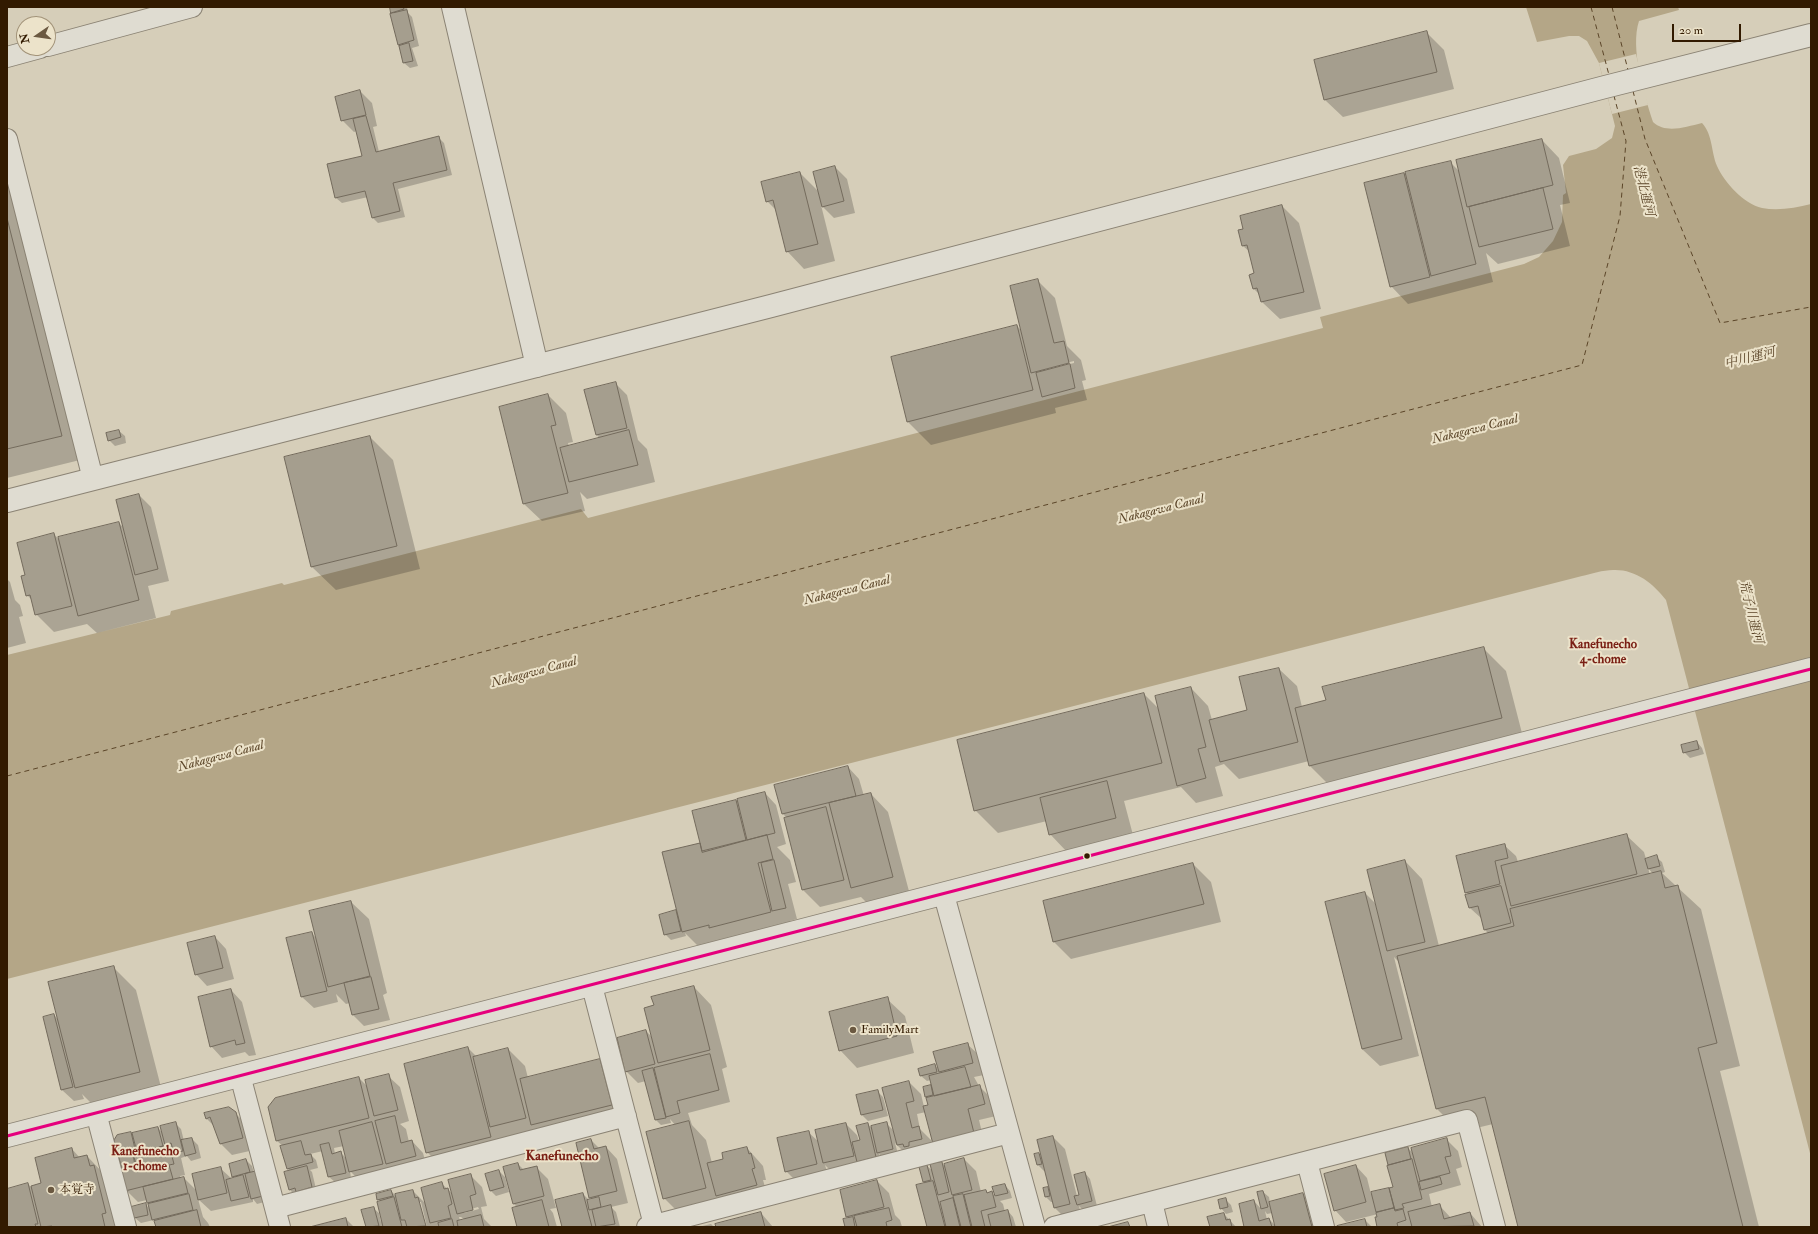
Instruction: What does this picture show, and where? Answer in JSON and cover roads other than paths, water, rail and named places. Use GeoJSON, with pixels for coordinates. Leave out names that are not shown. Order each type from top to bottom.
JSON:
{"type":"FeatureCollection","features":[{"type":"Feature","properties":{"kind":"street"},"geometry":{"type":"LineString","coordinates":[[56,44],[192,7]]}},
{"type":"Feature","properties":{"kind":"street"},"geometry":{"type":"LineString","coordinates":[[453,7],[537,366]]}},
{"type":"Feature","properties":{"kind":"street"},"geometry":{"type":"LineString","coordinates":[[7,501],[537,366],[1811,35]]}},
{"type":"Feature","properties":{"kind":"street"},"geometry":{"type":"LineString","coordinates":[[7,139],[93,479]]}},
{"type":"Feature","properties":{"kind":"street"},"geometry":{"type":"LineString","coordinates":[[7,1136],[944,895],[1811,669]]}},
{"type":"Feature","properties":{"kind":"street"},"geometry":{"type":"LineString","coordinates":[[944,895],[1035,1227]]}},
{"type":"Feature","properties":{"kind":"street"},"geometry":{"type":"LineString","coordinates":[[592,986],[626,1116],[650,1226],[1009,1133]]}},
{"type":"Feature","properties":{"kind":"street"},"geometry":{"type":"LineString","coordinates":[[240,1075],[280,1227]]}},
{"type":"Feature","properties":{"kind":"street"},"geometry":{"type":"LineString","coordinates":[[96,1113],[126,1227]]}},
{"type":"Feature","properties":{"kind":"street"},"geometry":{"type":"LineString","coordinates":[[275,1208],[626,1116]]}},
{"type":"Feature","properties":{"kind":"street"},"geometry":{"type":"LineString","coordinates":[[1054,1227],[1467,1120],[1495,1227]]}},
{"type":"Feature","properties":{"kind":"street"},"geometry":{"type":"LineString","coordinates":[[1307,1162],[1324,1227]]}},
{"type":"Feature","properties":{"kind":"street"},"geometry":{"type":"LineString","coordinates":[[1152,1202],[1158,1227]]}},
{"type":"Feature","properties":{"kind":"water"},"geometry":{"type":"Polygon","coordinates":[[[1526,7],[1678,7],[1679,10],[1639,21],[1636,44],[1637,57],[1642,85],[1653,122],[1658,126],[1670,129],[1682,128],[1702,123],[1710,138],[1715,161],[1724,179],[1735,192],[1755,206],[1768,209],[1780,209],[1811,204],[1811,1157],[1666,600],[1643,578],[1621,570],[1605,571],[1582,576],[7,979],[7,655],[170,615],[171,611],[282,583],[284,585],[581,509],[588,518],[1323,328],[1320,317],[1524,264],[1539,257],[1553,241],[1562,222],[1563,195],[1566,193],[1563,165],[1569,156],[1596,149],[1612,138],[1615,126],[1599,63],[1587,41],[1579,36],[1569,36],[1537,42],[1526,7]]]}},
{"type":"Feature","properties":{"kind":"place","name":"FamilyMart"},"geometry":{"type":"Point","coordinates":[853,1030]}},
{"type":"Feature","properties":{"kind":"place","name":"本覚寺"},"geometry":{"type":"Point","coordinates":[51,1190]}},
{"type":"Feature","properties":{"kind":"district","name":"Kanefunecho 4-chome"},"geometry":{"type":"Point","coordinates":[1603,652]}},
{"type":"Feature","properties":{"kind":"district","name":"Kanefunecho"},"geometry":{"type":"Point","coordinates":[562,1157]}},
{"type":"Feature","properties":{"kind":"district","name":"Kanefunecho 1-chome"},"geometry":{"type":"Point","coordinates":[145,1160]}},
{"type":"Feature","properties":{"kind":"water label","name":"港北運河"},"geometry":{"type":"Point","coordinates":[1643,191]}},
{"type":"Feature","properties":{"kind":"water label","name":"中川運河"},"geometry":{"type":"Point","coordinates":[1750,359]}},
{"type":"Feature","properties":{"kind":"water label","name":"Nakagawa Canal"},"geometry":{"type":"Point","coordinates":[1475,430]}},
{"type":"Feature","properties":{"kind":"water label","name":"Nakagawa Canal"},"geometry":{"type":"Point","coordinates":[1161,510]}},
{"type":"Feature","properties":{"kind":"water label","name":"Nakagawa Canal"},"geometry":{"type":"Point","coordinates":[847,591]}},
{"type":"Feature","properties":{"kind":"water label","name":"荒子川運河"},"geometry":{"type":"Point","coordinates":[1750,612]}},
{"type":"Feature","properties":{"kind":"water label","name":"Nakagawa Canal"},"geometry":{"type":"Point","coordinates":[534,673]}},
{"type":"Feature","properties":{"kind":"water label","name":"Nakagawa Canal"},"geometry":{"type":"Point","coordinates":[221,757]}}]}
